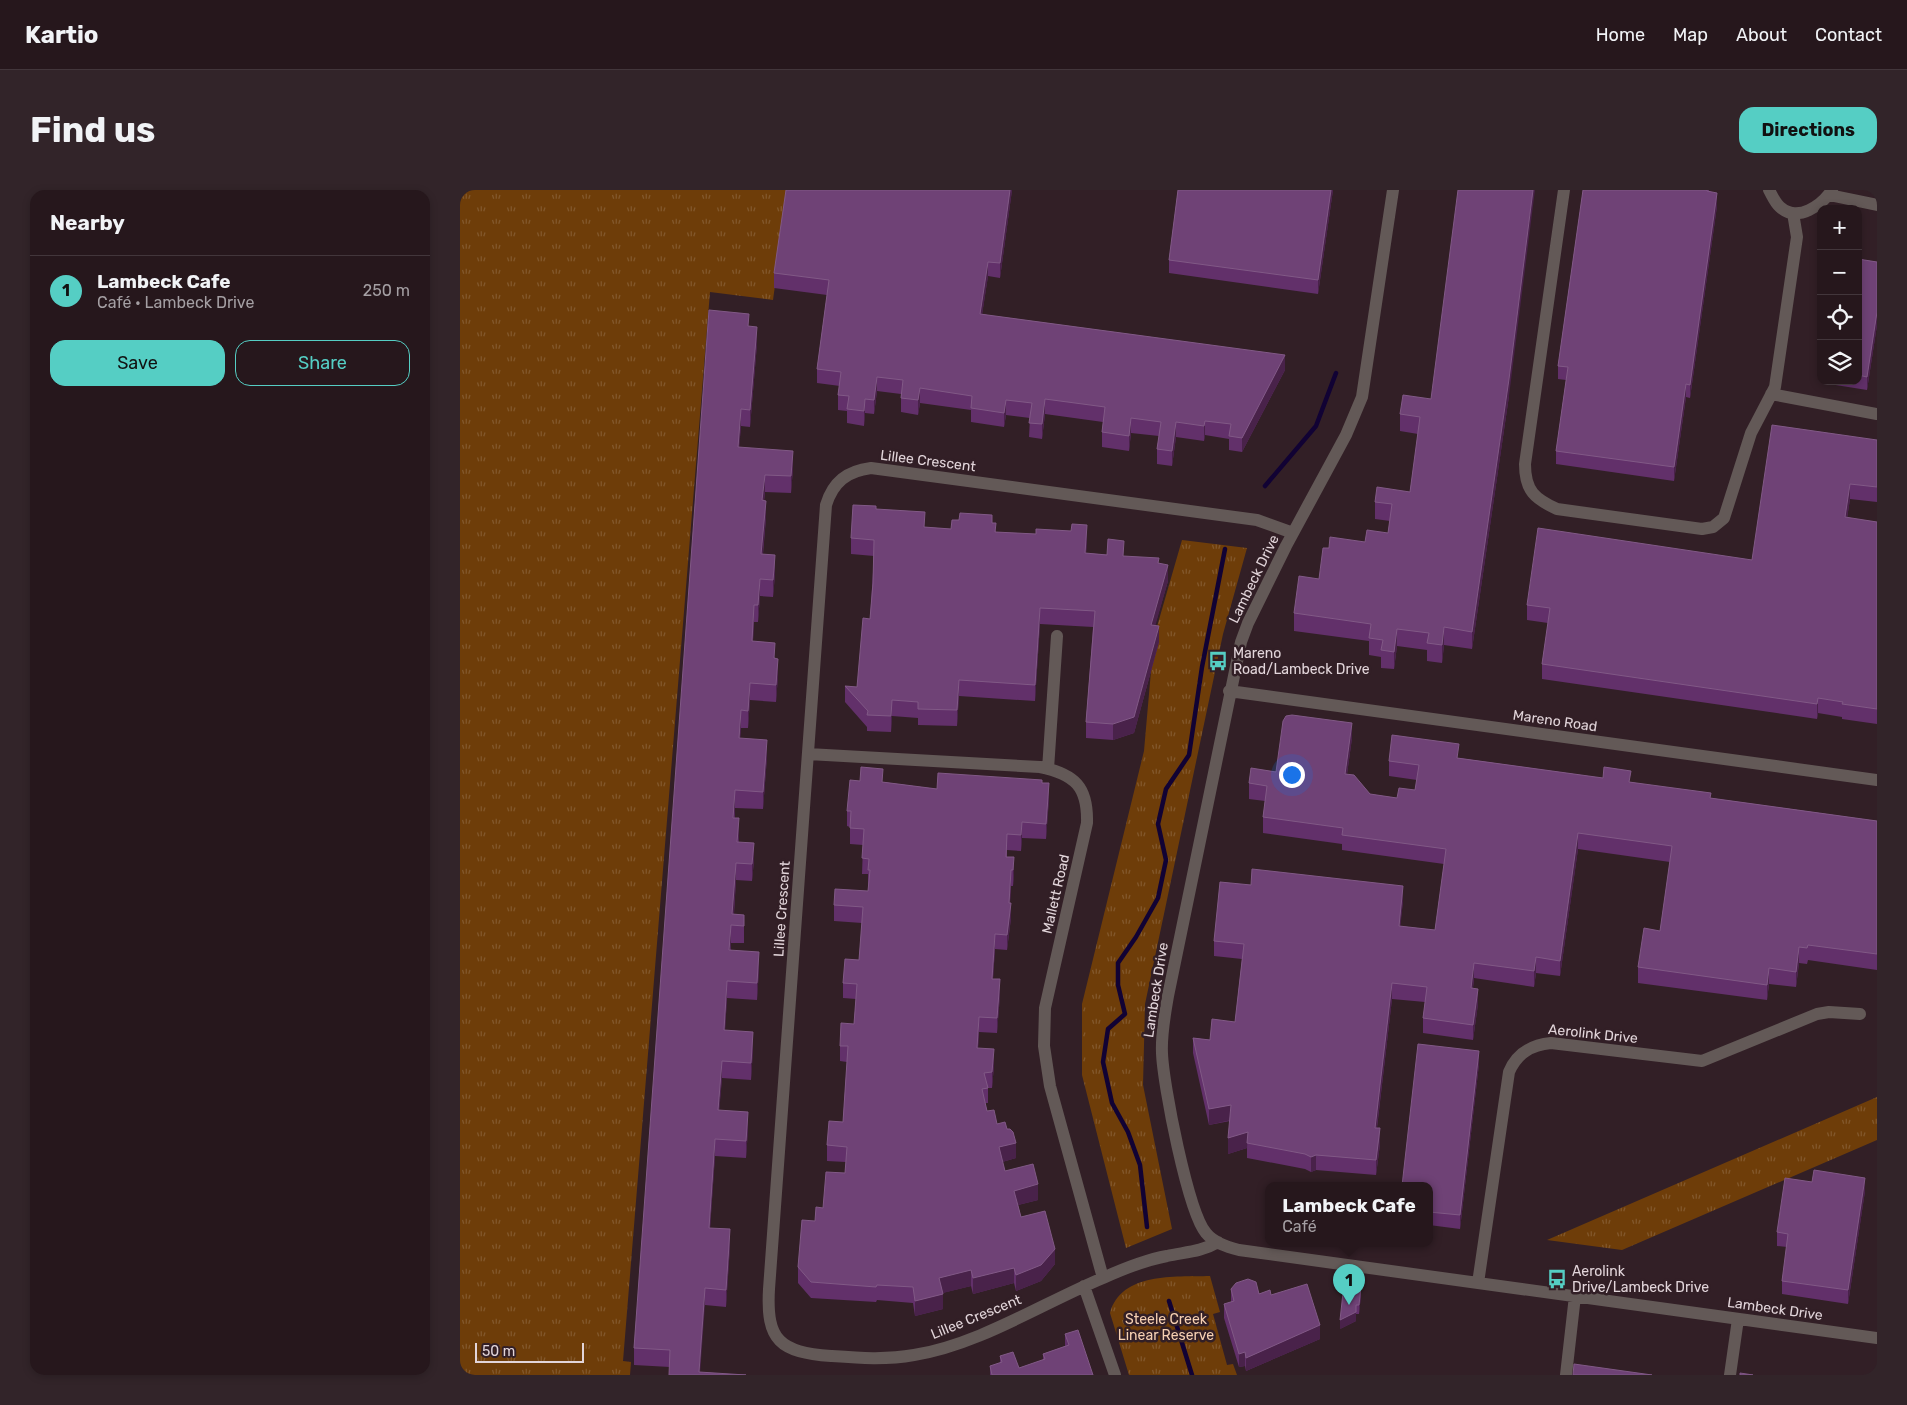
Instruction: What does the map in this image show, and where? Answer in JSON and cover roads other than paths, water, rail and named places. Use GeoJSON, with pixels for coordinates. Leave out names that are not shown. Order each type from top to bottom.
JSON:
{"type":"FeatureCollection","features":[{"type":"Feature","properties":{"kind":"street","name":"Lambeck Drive"},"geometry":{"type":"LineString","coordinates":[[1393,190],[1362,397],[1346,435],[1293,533],[1248,623],[1229,691],[1168,996],[1162,1046],[1168,1103],[1200,1224],[1212,1239],[1239,1250],[1877,1338]]}},
{"type":"Feature","properties":{"kind":"street"},"geometry":{"type":"LineString","coordinates":[[1564,190],[1525,464],[1525,477],[1529,487],[1538,501],[1558,509],[1702,529],[1714,526],[1724,518],[1751,433],[1775,387],[1798,237],[1793,213]]}},
{"type":"Feature","properties":{"kind":"street"},"geometry":{"type":"LineString","coordinates":[[1769,190],[1780,207],[1793,213],[1803,213],[1824,202],[1831,192],[1877,205]]}},
{"type":"Feature","properties":{"kind":"street"},"geometry":{"type":"LineString","coordinates":[[1771,394],[1877,414]]}},
{"type":"Feature","properties":{"kind":"street","name":"Lillee Crescent"},"geometry":{"type":"LineString","coordinates":[[1218,1242],[1204,1250],[1166,1256],[1103,1278],[956,1344],[915,1355],[873,1358],[803,1353],[785,1344],[772,1330],[768,1314],[769,1289],[826,505],[836,484],[856,470],[884,470],[1256,520],[1293,533]]}},
{"type":"Feature","properties":{"kind":"street"},"geometry":{"type":"LineString","coordinates":[[1048,769],[1057,636]]}},
{"type":"Feature","properties":{"kind":"street","name":"Mareno Road"},"geometry":{"type":"LineString","coordinates":[[1229,691],[1877,780]]}},
{"type":"Feature","properties":{"kind":"street","name":"Mallett Road"},"geometry":{"type":"LineString","coordinates":[[808,754],[1048,769],[1059,771],[1072,778],[1082,790],[1087,806],[1087,824],[1045,1008],[1044,1046],[1050,1086],[1103,1278]]}},
{"type":"Feature","properties":{"kind":"street","name":"Aerolink Drive"},"geometry":{"type":"LineString","coordinates":[[1478,1283],[1509,1072],[1520,1054],[1539,1044],[1551,1043],[1702,1061],[1817,1014],[1829,1012],[1860,1014]]}},
{"type":"Feature","properties":{"kind":"street"},"geometry":{"type":"LineString","coordinates":[[1084,1286],[1115,1375]]}},
{"type":"Feature","properties":{"kind":"street"},"geometry":{"type":"LineString","coordinates":[[1566,1375],[1575,1296]]}},
{"type":"Feature","properties":{"kind":"street"},"geometry":{"type":"LineString","coordinates":[[1730,1375],[1738,1319]]}},
{"type":"Feature","properties":{"kind":"waterway"},"geometry":{"type":"LineString","coordinates":[[1265,486],[1316,426],[1336,373]]}},
{"type":"Feature","properties":{"kind":"waterway"},"geometry":{"type":"LineString","coordinates":[[1147,1227],[1140,1165],[1128,1132],[1112,1103],[1103,1062],[1108,1029],[1125,1014],[1118,985],[1118,963],[1136,937],[1158,898],[1166,860],[1158,824],[1166,789],[1189,755],[1202,667],[1225,549]]}},
{"type":"Feature","properties":{"kind":"waterway"},"geometry":{"type":"LineString","coordinates":[[1169,1301],[1192,1375]]}},
{"type":"Feature","properties":{"kind":"place","name":"Mareno Road/Lambeck Drive"},"geometry":{"type":"Point","coordinates":[1218,661]}},
{"type":"Feature","properties":{"kind":"place","name":"Aerolink Drive/Lambeck Drive"},"geometry":{"type":"Point","coordinates":[1557,1279]}},
{"type":"Feature","properties":{"kind":"place","name":"Lambeck Cafe"},"geometry":{"type":"Point","coordinates":[1349,1305]}},
{"type":"Feature","properties":{"kind":"park label","name":"Steele Creek Linear Reserve"},"geometry":{"type":"Point","coordinates":[1166,1328]}}]}
